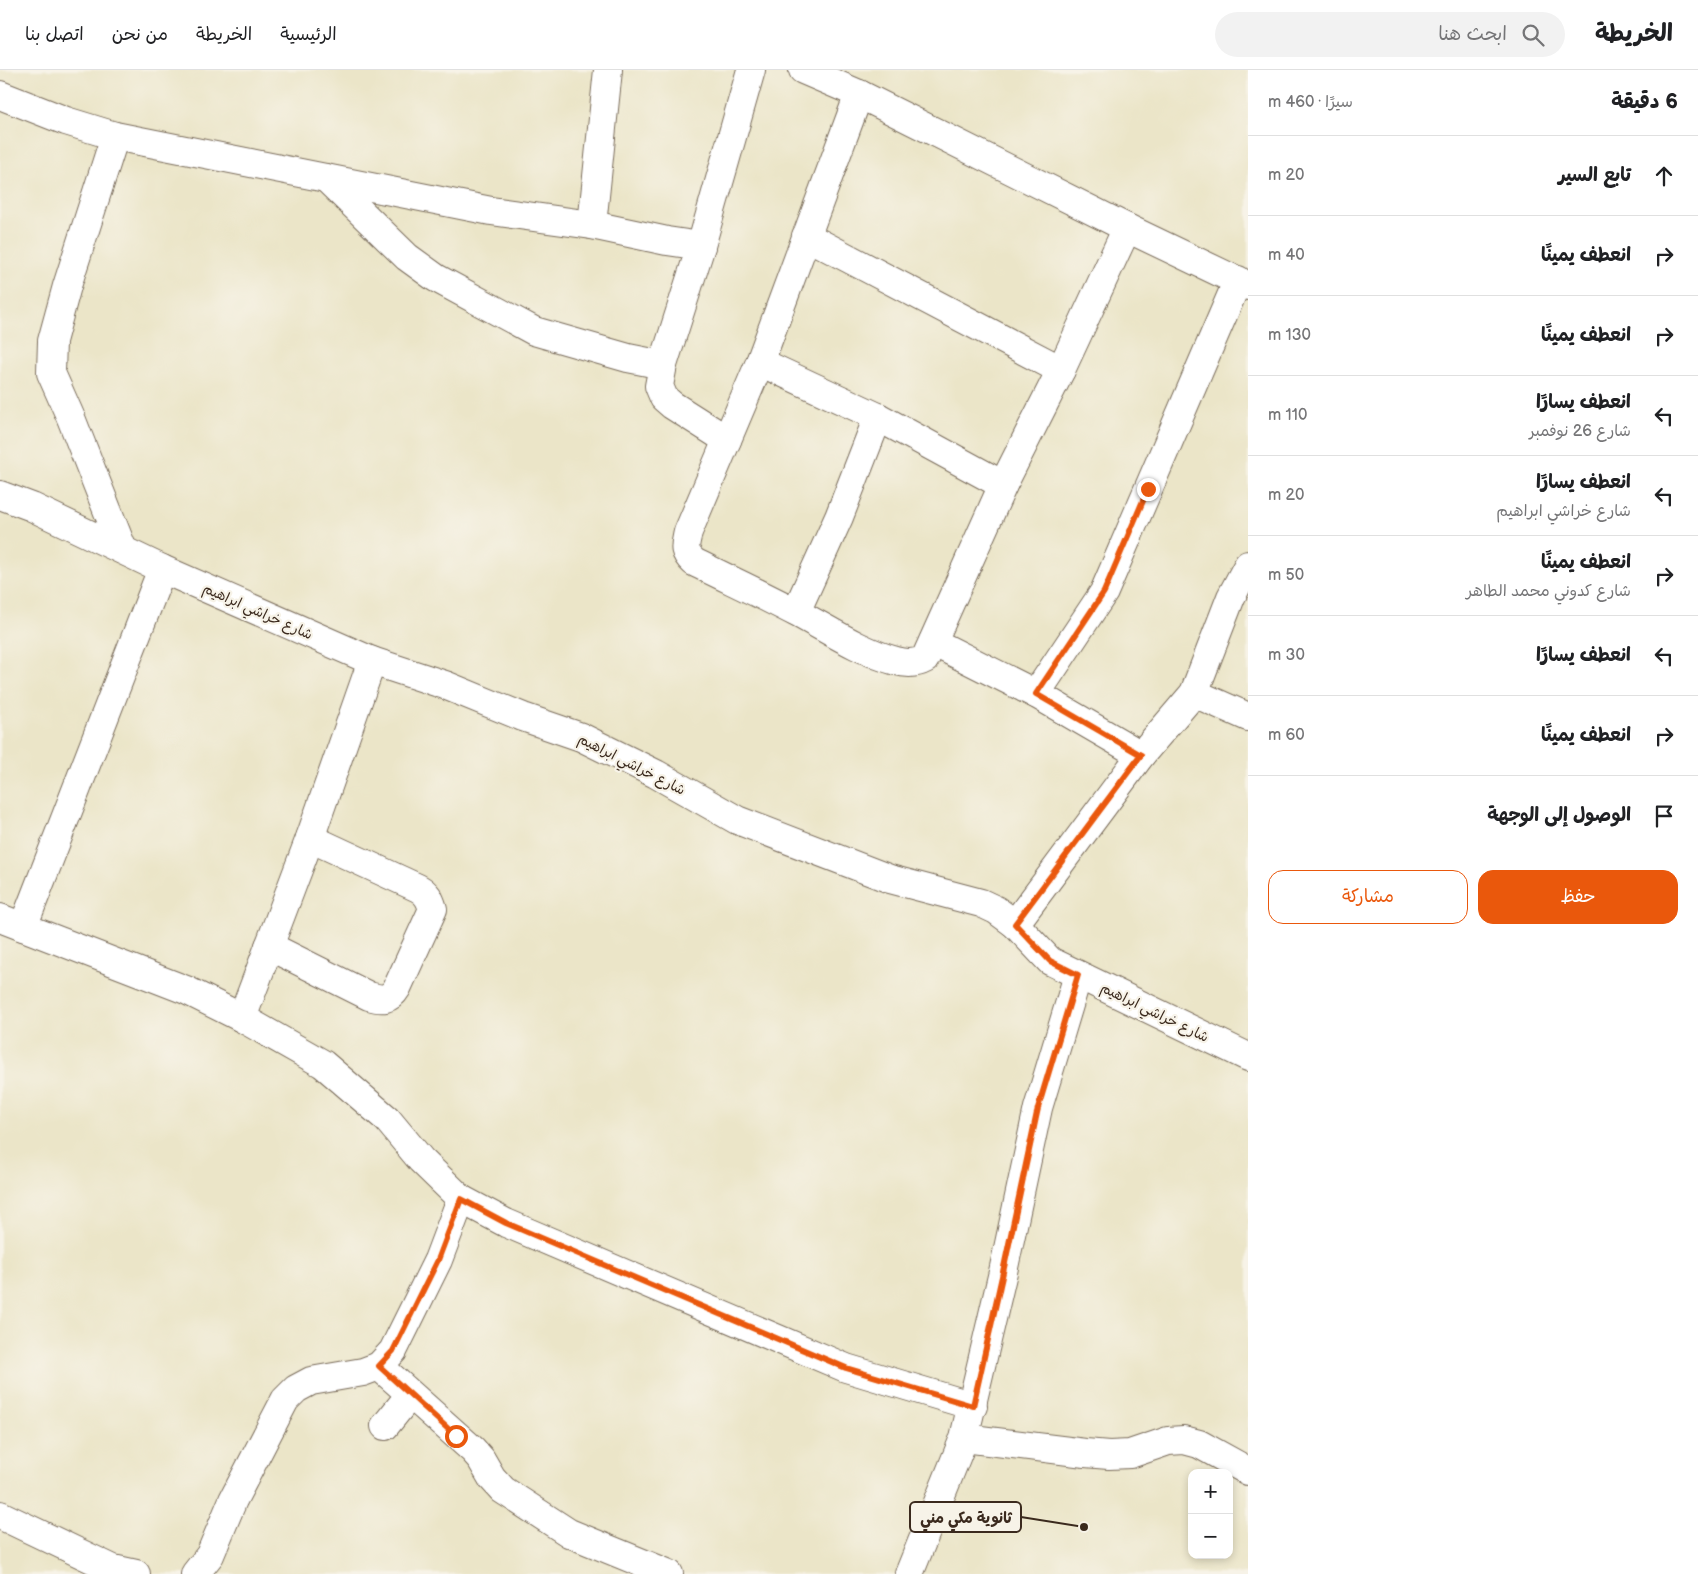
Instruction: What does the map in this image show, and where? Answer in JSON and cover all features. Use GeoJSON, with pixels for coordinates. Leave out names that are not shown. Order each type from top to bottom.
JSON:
{"type":"FeatureCollection","features":[{"type":"Feature","properties":{"kind":"street"},"geometry":{"type":"LineString","coordinates":[[592,225],[608,70]]}},
{"type":"Feature","properties":{"kind":"street"},"geometry":{"type":"LineString","coordinates":[[727,440],[672,405],[664,398],[659,386],[663,365],[701,246],[751,70]]}},
{"type":"Feature","properties":{"kind":"street"},"geometry":{"type":"LineString","coordinates":[[803,70],[859,94],[1127,228],[1243,283],[1104,592],[1036,694]]}},
{"type":"Feature","properties":{"kind":"street"},"geometry":{"type":"LineString","coordinates":[[859,94],[760,362],[688,532],[685,547],[687,556],[694,562],[796,612],[867,651],[897,661],[918,663],[926,659],[1003,485],[1061,370],[1127,228]]}},
{"type":"Feature","properties":{"kind":"street"},"geometry":{"type":"LineString","coordinates":[[0,95],[66,121],[115,136],[491,211],[592,225],[701,246]]}},
{"type":"Feature","properties":{"kind":"street"},"geometry":{"type":"LineString","coordinates":[[115,136],[64,295],[52,341],[51,374],[71,418],[123,550]]}},
{"type":"Feature","properties":{"kind":"street"},"geometry":{"type":"LineString","coordinates":[[326,178],[407,257],[436,278],[534,331],[628,358],[663,365]]}},
{"type":"Feature","properties":{"kind":"street"},"geometry":{"type":"LineString","coordinates":[[806,236],[1061,370]]}},
{"type":"Feature","properties":{"kind":"street"},"geometry":{"type":"LineString","coordinates":[[760,362],[878,417],[1003,485]]}},
{"type":"Feature","properties":{"kind":"street"},"geometry":{"type":"LineString","coordinates":[[796,612],[839,517],[878,417]]}},
{"type":"Feature","properties":{"kind":"street","name":"شارع خراشي ابراهيم"},"geometry":{"type":"LineString","coordinates":[[0,495],[32,507],[162,569],[372,661],[445,685],[523,717],[581,737],[656,774],[737,820],[890,880],[981,903],[996,910],[1015,924],[1050,961],[1248,1057]]}},
{"type":"Feature","properties":{"kind":"street"},"geometry":{"type":"LineString","coordinates":[[1015,924],[1141,755],[1194,693],[1240,600],[1248,565]]}},
{"type":"Feature","properties":{"kind":"street"},"geometry":{"type":"LineString","coordinates":[[162,569],[12,922],[186,990],[242,1018],[323,1064],[387,1119],[421,1160],[461,1199],[506,1223],[846,1368],[973,1406]]}},
{"type":"Feature","properties":{"kind":"street"},"geometry":{"type":"LineString","coordinates":[[933,642],[1036,694],[1141,755]]}},
{"type":"Feature","properties":{"kind":"street"},"geometry":{"type":"LineString","coordinates":[[242,1018],[310,838],[372,661]]}},
{"type":"Feature","properties":{"kind":"street"},"geometry":{"type":"LineString","coordinates":[[1194,693],[1248,717]]}},
{"type":"Feature","properties":{"kind":"street"},"geometry":{"type":"LineString","coordinates":[[269,946],[370,996],[378,999],[387,998],[393,995],[397,988],[433,909],[430,899],[425,892],[310,838]]}},
{"type":"Feature","properties":{"kind":"street"},"geometry":{"type":"LineString","coordinates":[[910,1574],[964,1438],[973,1406],[1038,1108],[1078,975]]}},
{"type":"Feature","properties":{"kind":"street"},"geometry":{"type":"LineString","coordinates":[[195,1574],[210,1555],[233,1500],[285,1400],[296,1388],[311,1381],[363,1372],[379,1366],[393,1351],[438,1260],[461,1199]]}},
{"type":"Feature","properties":{"kind":"street"},"geometry":{"type":"LineString","coordinates":[[379,1366],[473,1450],[481,1459],[492,1478],[503,1490],[569,1534],[669,1574]]}},
{"type":"Feature","properties":{"kind":"street"},"geometry":{"type":"LineString","coordinates":[[385,1426],[410,1395]]}},
{"type":"Feature","properties":{"kind":"street"},"geometry":{"type":"LineString","coordinates":[[964,1438],[1109,1455],[1130,1454],[1168,1441],[1184,1440],[1199,1444],[1248,1471]]}},
{"type":"Feature","properties":{"kind":"street"},"geometry":{"type":"LineString","coordinates":[[0,1515],[113,1569],[136,1574]]}},
{"type":"Feature","properties":{"kind":"place","name":"ثانوية مكي مني"},"geometry":{"type":"Point","coordinates":[1084,1527]}},
{"type":"Feature","properties":{"kind":"route"},"geometry":{"type":"LineString","coordinates":[[456,1436],[379,1366],[393,1351],[438,1260],[461,1199],[506,1223],[846,1368],[973,1406],[1038,1108],[1078,975],[1050,961],[1015,924],[1141,755],[1036,694],[1104,592],[1148,489]]}}]}
